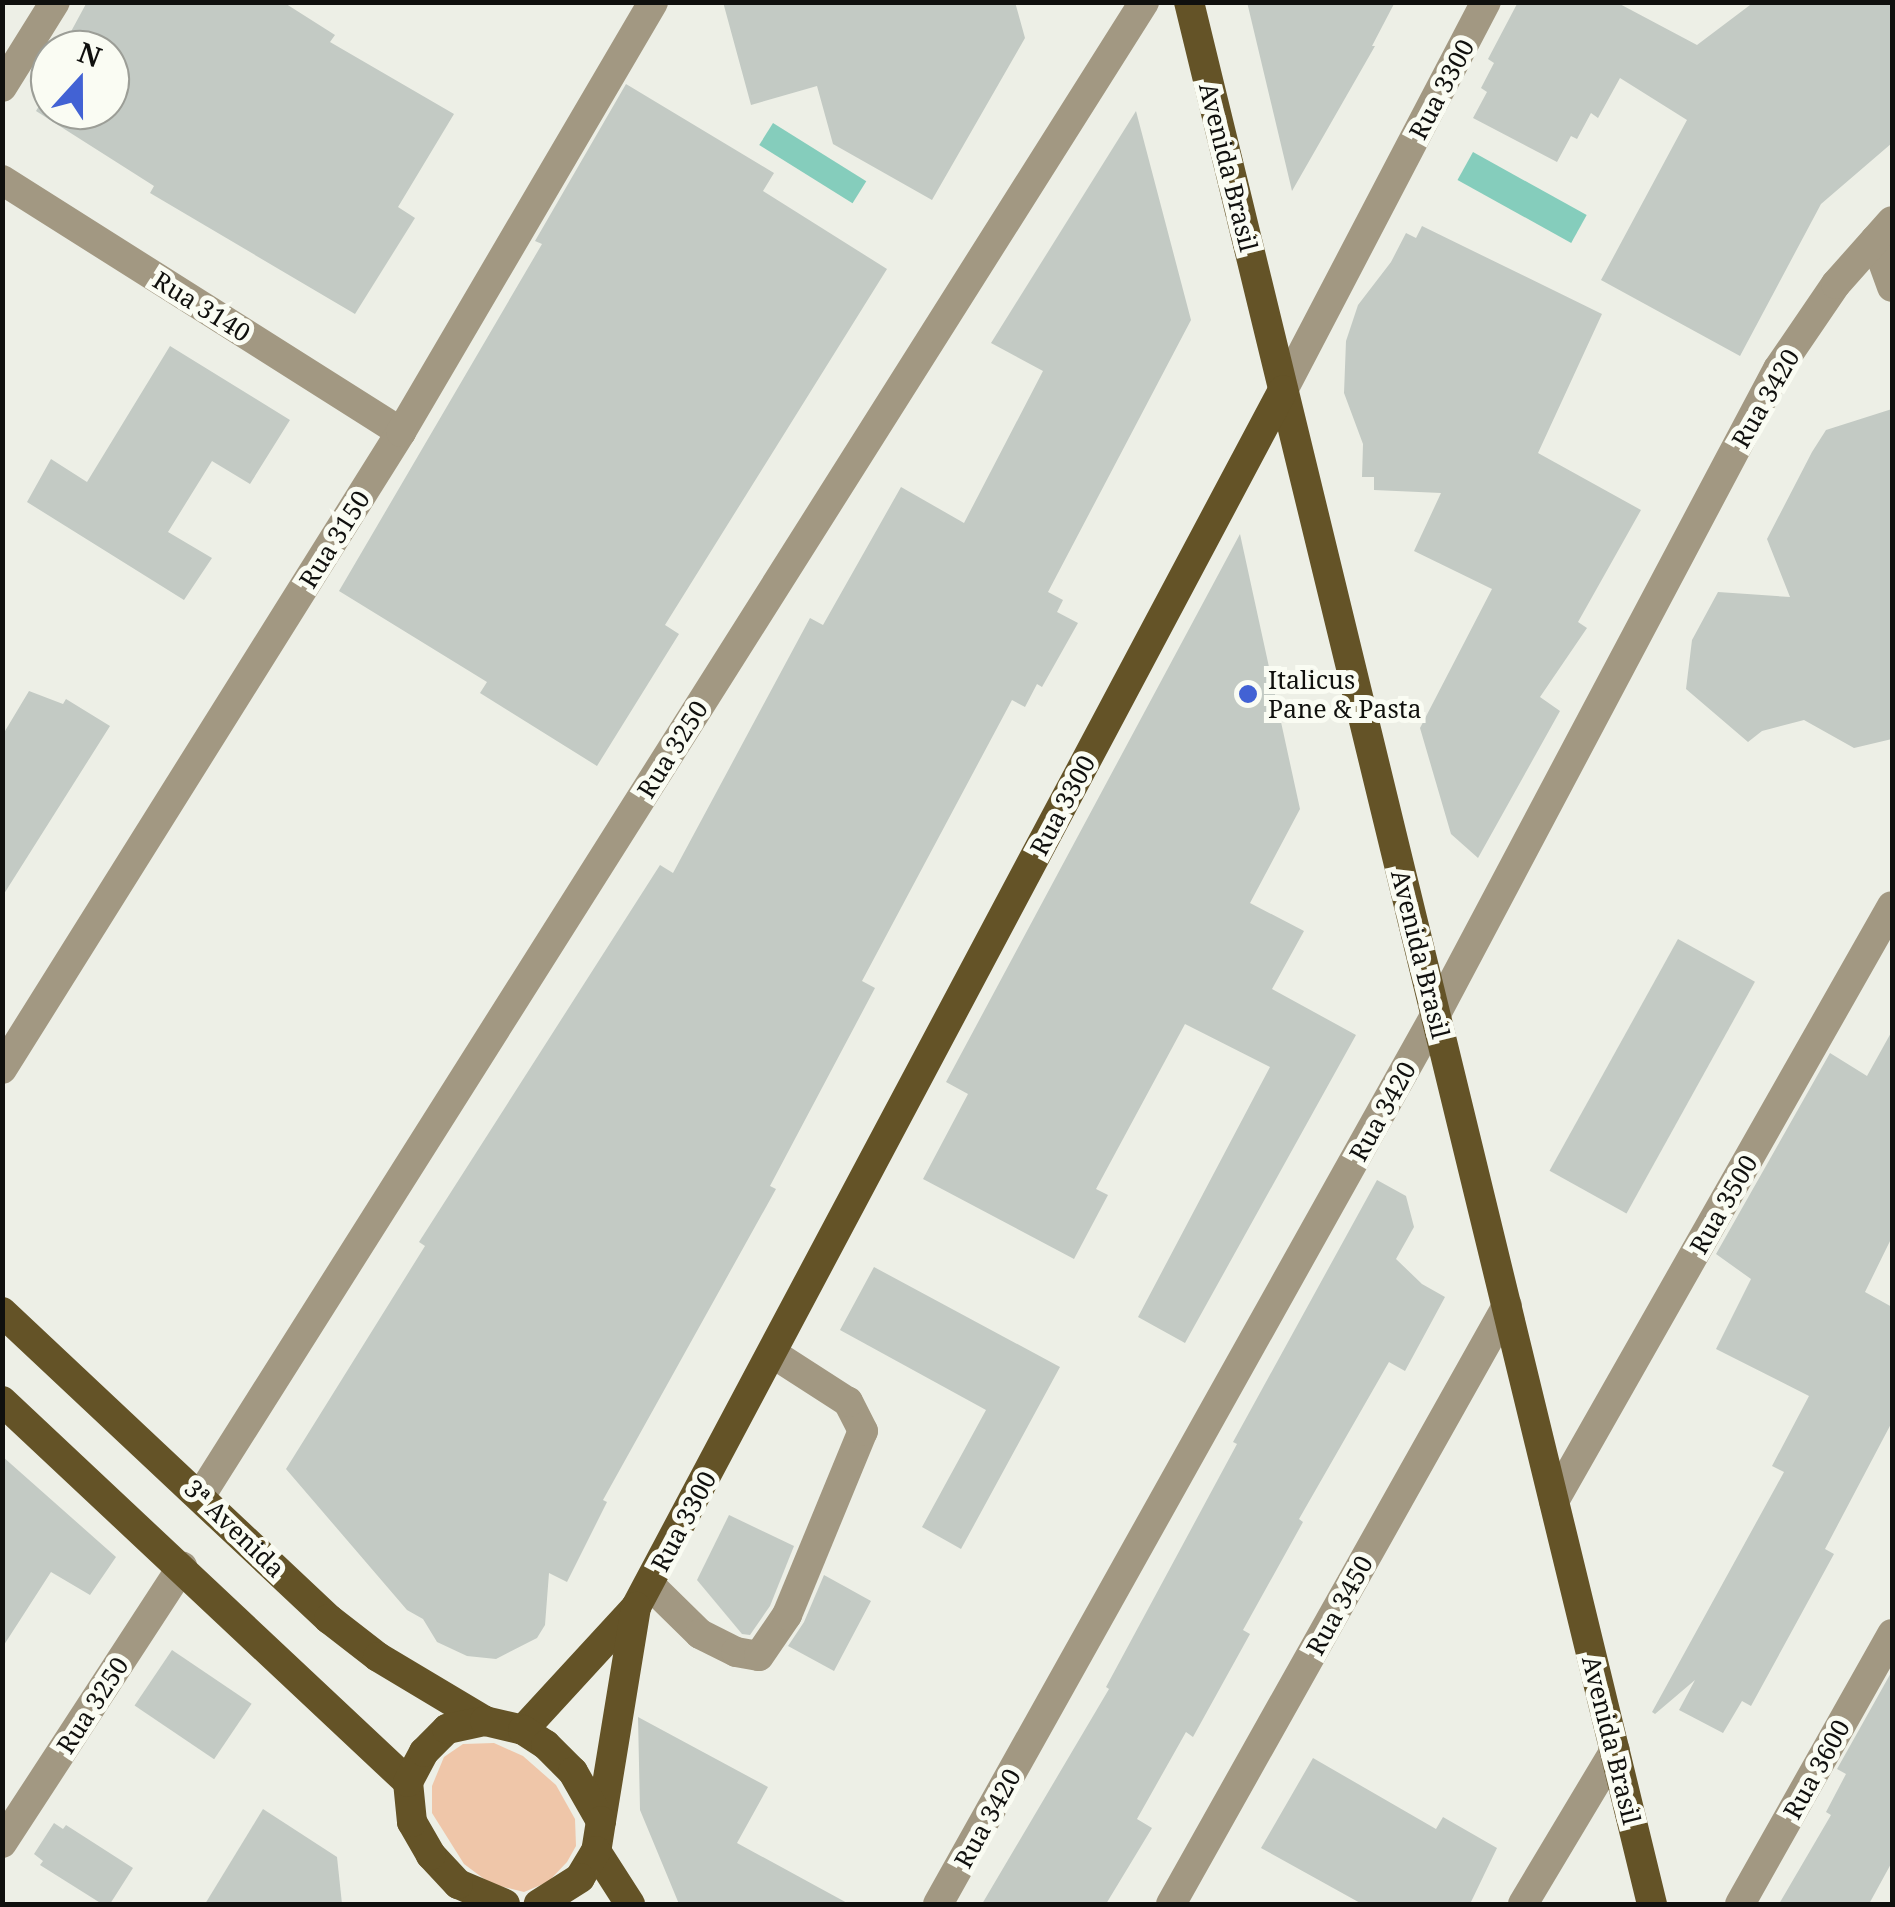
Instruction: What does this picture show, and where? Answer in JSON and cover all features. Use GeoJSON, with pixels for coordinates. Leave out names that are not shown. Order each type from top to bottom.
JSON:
{"type":"FeatureCollection","features":[{"type":"Feature","properties":{"kind":"main road","name":"Avenida Brasil"},"geometry":{"type":"LineString","coordinates":[[1189,2],[1652,1904]]}},
{"type":"Feature","properties":{"kind":"main road","name":"Rua 3300"},"geometry":{"type":"LineString","coordinates":[[523,1730],[643,1596],[1283,390]]}},
{"type":"Feature","properties":{"kind":"main road","name":"3ª Avenida"},"geometry":{"type":"LineString","coordinates":[[2,1312],[329,1619],[378,1658],[484,1721],[523,1730]]}},
{"type":"Feature","properties":{"kind":"main road"},"geometry":{"type":"LineString","coordinates":[[2,1401],[408,1782]]}},
{"type":"Feature","properties":{"kind":"main road","name":"Rua 3300"},"geometry":{"type":"LineString","coordinates":[[598,1836],[643,1596]]}},
{"type":"Feature","properties":{"kind":"main road"},"geometry":{"type":"LineString","coordinates":[[484,1721],[447,1729],[424,1752],[408,1782],[412,1822],[452,1894],[505,1904]]}},
{"type":"Feature","properties":{"kind":"main road"},"geometry":{"type":"LineString","coordinates":[[523,1730],[573,1772],[630,1904]]}},
{"type":"Feature","properties":{"kind":"main road"},"geometry":{"type":"LineString","coordinates":[[539,1904],[580,1878],[598,1836]]}},
{"type":"Feature","properties":{"kind":"street"},"geometry":{"type":"LineString","coordinates":[[2,87],[55,2]]}},
{"type":"Feature","properties":{"kind":"street","name":"Rua 3150"},"geometry":{"type":"LineString","coordinates":[[2,1069],[400,432],[653,2]]}},
{"type":"Feature","properties":{"kind":"street","name":"Rua 3250"},"geometry":{"type":"LineString","coordinates":[[201,1496],[1144,2]]}},
{"type":"Feature","properties":{"kind":"street","name":"Rua 3300"},"geometry":{"type":"LineString","coordinates":[[1283,390],[1486,2]]}},
{"type":"Feature","properties":{"kind":"street","name":"Rua 3140"},"geometry":{"type":"LineString","coordinates":[[2,180],[400,432]]}},
{"type":"Feature","properties":{"kind":"street"},"geometry":{"type":"LineString","coordinates":[[1884,230],[1892,287]]}},
{"type":"Feature","properties":{"kind":"street","name":"Rua 3420"},"geometry":{"type":"LineString","coordinates":[[938,1904],[1436,1014],[1778,369],[1836,284],[1884,230]]}},
{"type":"Feature","properties":{"kind":"street","name":"Rua 3500"},"geometry":{"type":"LineString","coordinates":[[1554,1501],[1892,906]]}},
{"type":"Feature","properties":{"kind":"street","name":"Rua 3450"},"geometry":{"type":"LineString","coordinates":[[1171,1904],[1507,1306]]}},
{"type":"Feature","properties":{"kind":"street"},"geometry":{"type":"LineString","coordinates":[[643,1596],[700,1634],[736,1652],[759,1656],[788,1615],[863,1431],[848,1402],[772,1354]]}},
{"type":"Feature","properties":{"kind":"street","name":"Rua 3250"},"geometry":{"type":"LineString","coordinates":[[2,1843],[182,1567]]}},
{"type":"Feature","properties":{"kind":"street","name":"Rua 3600"},"geometry":{"type":"LineString","coordinates":[[1740,1904],[1892,1634]]}},
{"type":"Feature","properties":{"kind":"street"},"geometry":{"type":"LineString","coordinates":[[1523,1904],[1614,1750]]}},
{"type":"Feature","properties":{"kind":"shaded area"},"geometry":{"type":"Polygon","coordinates":[[[494,1743],[523,1756],[556,1785],[575,1819],[576,1846],[567,1862],[548,1882],[524,1892],[491,1884],[464,1864],[432,1813],[432,1786],[444,1757],[463,1744],[494,1743]]]}},
{"type":"Feature","properties":{"kind":"water"},"geometry":{"type":"Polygon","coordinates":[[[773,123],[866,181],[853,203],[759,145],[773,123]]]}},
{"type":"Feature","properties":{"kind":"water"},"geometry":{"type":"Polygon","coordinates":[[[1473,152],[1587,215],[1571,243],[1457,180],[1473,152]]]}},
{"type":"Feature","properties":{"kind":"building"},"geometry":{"type":"Polygon","coordinates":[[[87,2],[283,2],[335,35],[330,42],[454,114],[398,207],[415,218],[355,314],[150,193],[154,186],[66,130],[130,130],[130,30],[72,30],[87,2]]]}},
{"type":"Feature","properties":{"kind":"building"},"geometry":{"type":"Polygon","coordinates":[[[723,2],[1015,2],[1025,38],[932,200],[833,144],[817,86],[751,105],[723,2]]]}},
{"type":"Feature","properties":{"kind":"building"},"geometry":{"type":"Polygon","coordinates":[[[1247,2],[1395,2],[1375,46],[1292,191],[1247,2]]]}},
{"type":"Feature","properties":{"kind":"building"},"geometry":{"type":"Polygon","coordinates":[[[1518,2],[1616,2],[1697,45],[1754,2],[1892,2],[1892,143],[1821,204],[1740,356],[1601,280],[1687,120],[1620,78],[1598,118],[1591,113],[1577,139],[1571,136],[1557,162],[1473,118],[1487,92],[1481,88],[1494,63],[1488,59],[1518,2]]]}},
{"type":"Feature","properties":{"kind":"building"},"geometry":{"type":"Polygon","coordinates":[[[626,84],[774,173],[763,191],[887,269],[665,625],[679,634],[597,766],[480,693],[487,682],[339,591],[542,244],[535,241],[626,84]]]}},
{"type":"Feature","properties":{"kind":"building"},"geometry":{"type":"Polygon","coordinates":[[[1136,111],[1191,320],[1048,592],[1063,600],[1057,612],[1078,623],[1042,687],[1037,684],[1025,707],[1012,700],[862,981],[875,988],[770,1186],[776,1189],[603,1500],[607,1502],[567,1582],[549,1573],[545,1625],[537,1638],[496,1659],[467,1656],[437,1642],[423,1619],[407,1610],[286,1469],[425,1246],[419,1242],[660,865],[673,873],[810,618],[823,625],[901,487],[964,523],[1043,371],[991,343],[1136,111]]]}},
{"type":"Feature","properties":{"kind":"building"},"geometry":{"type":"Polygon","coordinates":[[[1422,226],[1602,314],[1538,453],[1641,510],[1578,622],[1587,628],[1540,697],[1560,711],[1478,858],[1451,834],[1420,728],[1492,589],[1414,551],[1441,493],[1374,490],[1374,477],[1362,477],[1363,444],[1344,393],[1346,341],[1358,305],[1391,262],[1406,233],[1416,238],[1422,226]]]}},
{"type":"Feature","properties":{"kind":"building"},"geometry":{"type":"Polygon","coordinates":[[[170,346],[290,420],[250,484],[212,461],[168,532],[212,558],[184,600],[27,502],[51,459],[87,482],[170,346]]]}},
{"type":"Feature","properties":{"kind":"building"},"geometry":{"type":"Polygon","coordinates":[[[1892,409],[1892,739],[1854,748],[1804,720],[1762,731],[1748,742],[1686,689],[1692,640],[1718,592],[1790,597],[1767,539],[1812,452],[1826,430],[1892,409]]]}},
{"type":"Feature","properties":{"kind":"building"},"geometry":{"type":"Polygon","coordinates":[[[1240,534],[1300,809],[1250,903],[1304,931],[1272,989],[1356,1035],[1185,1343],[1138,1317],[1270,1067],[1185,1024],[1096,1189],[1108,1195],[1074,1259],[923,1179],[968,1094],[946,1082],[1240,534]]]}},
{"type":"Feature","properties":{"kind":"building"},"geometry":{"type":"Polygon","coordinates":[[[29,691],[63,704],[66,699],[110,726],[2,897],[2,736],[29,691]]]}},
{"type":"Feature","properties":{"kind":"building"},"geometry":{"type":"Polygon","coordinates":[[[1678,939],[1755,982],[1626,1213],[1550,1171],[1678,939]]]}},
{"type":"Feature","properties":{"kind":"building"},"geometry":{"type":"Polygon","coordinates":[[[1892,1031],[1892,1237],[1865,1292],[1892,1307],[1892,1422],[1825,1549],[1834,1554],[1751,1706],[1742,1701],[1723,1733],[1679,1710],[1695,1680],[1655,1714],[1652,1712],[1784,1472],[1772,1466],[1809,1396],[1716,1349],[1751,1279],[1716,1254],[1830,1053],[1867,1076],[1892,1031]]]}},
{"type":"Feature","properties":{"kind":"building"},"geometry":{"type":"Polygon","coordinates":[[[1377,1180],[1406,1196],[1414,1227],[1396,1259],[1422,1284],[1445,1297],[1405,1371],[1389,1362],[1299,1519],[1303,1522],[1243,1630],[1250,1634],[1193,1737],[1186,1732],[1137,1819],[1152,1828],[1106,1904],[982,1904],[1109,1689],[1106,1687],[1237,1444],[1233,1442],[1377,1180]]]}},
{"type":"Feature","properties":{"kind":"building"},"geometry":{"type":"Polygon","coordinates":[[[874,1267],[1060,1367],[961,1549],[922,1527],[986,1410],[840,1330],[874,1267]]]}},
{"type":"Feature","properties":{"kind":"building"},"geometry":{"type":"Polygon","coordinates":[[[2,1456],[116,1557],[90,1595],[51,1572],[2,1648],[2,1456]]]}},
{"type":"Feature","properties":{"kind":"building"},"geometry":{"type":"Polygon","coordinates":[[[729,1515],[794,1546],[770,1606],[750,1635],[742,1634],[697,1580],[729,1515]]]}},
{"type":"Feature","properties":{"kind":"building"},"geometry":{"type":"Polygon","coordinates":[[[824,1575],[871,1601],[834,1671],[788,1646],[804,1622],[824,1575]]]}},
{"type":"Feature","properties":{"kind":"building"},"geometry":{"type":"Polygon","coordinates":[[[172,1650],[252,1704],[214,1759],[135,1706],[172,1650]]]}},
{"type":"Feature","properties":{"kind":"building"},"geometry":{"type":"Polygon","coordinates":[[[1892,1671],[1892,1862],[1869,1904],[1779,1904],[1831,1815],[1826,1812],[1846,1774],[1837,1769],[1892,1671]]]}},
{"type":"Feature","properties":{"kind":"building"},"geometry":{"type":"Polygon","coordinates":[[[638,1717],[768,1787],[737,1843],[849,1904],[679,1904],[640,1810],[638,1717]]]}},
{"type":"Feature","properties":{"kind":"building"},"geometry":{"type":"Polygon","coordinates":[[[1313,1758],[1436,1829],[1443,1817],[1497,1848],[1470,1904],[1362,1904],[1261,1848],[1313,1758]]]}},
{"type":"Feature","properties":{"kind":"building"},"geometry":{"type":"Polygon","coordinates":[[[263,1809],[337,1857],[342,1904],[205,1904],[263,1809]]]}},
{"type":"Feature","properties":{"kind":"building"},"geometry":{"type":"Polygon","coordinates":[[[54,1823],[63,1829],[66,1825],[133,1868],[110,1904],[102,1904],[40,1865],[43,1861],[34,1854],[54,1823]]]}},
{"type":"Feature","properties":{"kind":"place","name":"Italicus Pane & Pasta"},"geometry":{"type":"Point","coordinates":[1248,694]}}]}
